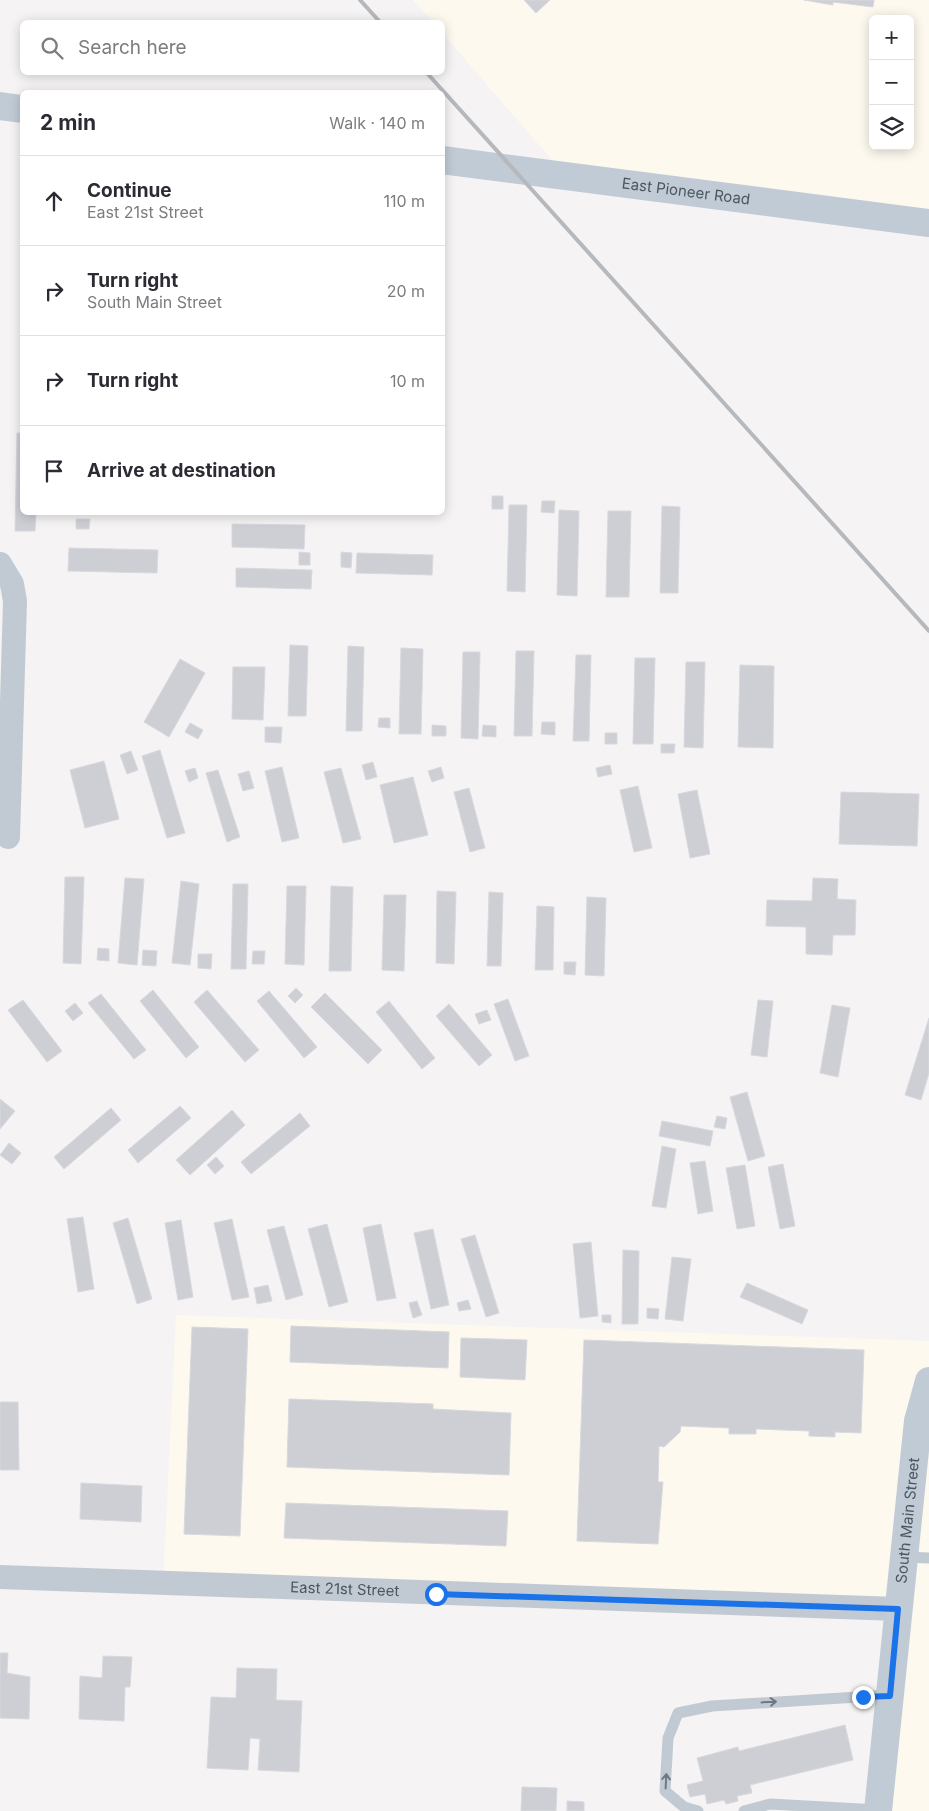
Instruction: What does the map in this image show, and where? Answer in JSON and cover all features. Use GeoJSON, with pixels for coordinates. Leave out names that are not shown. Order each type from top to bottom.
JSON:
{"type":"FeatureCollection","features":[{"type":"Feature","properties":{"kind":"main road"},"geometry":{"type":"LineString","coordinates":[[0,106],[20,109]]}},
{"type":"Feature","properties":{"kind":"main road","name":"East Pioneer Road"},"geometry":{"type":"LineString","coordinates":[[445,160],[929,223]]}},
{"type":"Feature","properties":{"kind":"main road","name":"South Main Street"},"geometry":{"type":"LineString","coordinates":[[878,1810],[898,1609],[916,1558],[918,1421],[929,1381]]}},
{"type":"Feature","properties":{"kind":"street"},"geometry":{"type":"LineString","coordinates":[[0,564],[12,584],[16,601],[8,837]]}},
{"type":"Feature","properties":{"kind":"street","name":"East 21st Street"},"geometry":{"type":"LineString","coordinates":[[0,1577],[898,1609]]}},
{"type":"Feature","properties":{"kind":"lane"},"geometry":{"type":"LineString","coordinates":[[698,1811],[684,1806],[665,1791],[668,1738],[678,1712],[712,1706],[890,1696]]}},
{"type":"Feature","properties":{"kind":"lane"},"geometry":{"type":"LineString","coordinates":[[744,1811],[770,1804],[878,1810]]}},
{"type":"Feature","properties":{"kind":"shaded area"},"geometry":{"type":"Polygon","coordinates":[[[413,0],[929,0],[929,223],[565,175],[445,36],[445,20],[431,20],[413,0]]]}},
{"type":"Feature","properties":{"kind":"shaded area"},"geometry":{"type":"Polygon","coordinates":[[[176,1315],[929,1341],[929,1811],[878,1811],[898,1610],[163,1583],[176,1315]]]}},
{"type":"Feature","properties":{"kind":"building"},"geometry":{"type":"Polygon","coordinates":[[[524,0],[550,0],[536,13],[524,0]]]}},
{"type":"Feature","properties":{"kind":"building"},"geometry":{"type":"Polygon","coordinates":[[[804,0],[874,0],[873,7],[833,2],[833,5],[804,0]]]}},
{"type":"Feature","properties":{"kind":"building"},"geometry":{"type":"Polygon","coordinates":[[[17,433],[20,433],[20,515],[36,515],[35,531],[15,531],[17,433]]]}},
{"type":"Feature","properties":{"kind":"building"},"geometry":{"type":"Polygon","coordinates":[[[492,496],[503,496],[503,509],[492,509],[492,496]]]}},
{"type":"Feature","properties":{"kind":"building"},"geometry":{"type":"Polygon","coordinates":[[[542,501],[555,501],[554,513],[541,512],[542,501]]]}},
{"type":"Feature","properties":{"kind":"building"},"geometry":{"type":"Polygon","coordinates":[[[509,505],[527,505],[525,592],[507,591],[509,505]]]}},
{"type":"Feature","properties":{"kind":"building"},"geometry":{"type":"Polygon","coordinates":[[[662,506],[680,507],[678,593],[660,593],[662,506]]]}},
{"type":"Feature","properties":{"kind":"building"},"geometry":{"type":"Polygon","coordinates":[[[559,510],[579,511],[577,596],[557,595],[559,510]]]}},
{"type":"Feature","properties":{"kind":"building"},"geometry":{"type":"Polygon","coordinates":[[[608,511],[631,511],[629,597],[606,597],[608,511]]]}},
{"type":"Feature","properties":{"kind":"building"},"geometry":{"type":"Polygon","coordinates":[[[76,519],[90,519],[89,529],[76,529],[76,519]]]}},
{"type":"Feature","properties":{"kind":"building"},"geometry":{"type":"Polygon","coordinates":[[[232,524],[305,525],[304,549],[232,547],[232,524]]]}},
{"type":"Feature","properties":{"kind":"building"},"geometry":{"type":"Polygon","coordinates":[[[69,548],[158,550],[157,573],[68,571],[69,548]]]}},
{"type":"Feature","properties":{"kind":"building"},"geometry":{"type":"Polygon","coordinates":[[[299,552],[310,553],[310,565],[299,565],[299,552]]]}},
{"type":"Feature","properties":{"kind":"building"},"geometry":{"type":"Polygon","coordinates":[[[341,552],[352,553],[351,568],[341,567],[341,552]]]}},
{"type":"Feature","properties":{"kind":"building"},"geometry":{"type":"Polygon","coordinates":[[[357,553],[433,555],[432,575],[356,573],[357,553]]]}},
{"type":"Feature","properties":{"kind":"building"},"geometry":{"type":"Polygon","coordinates":[[[236,568],[312,570],[311,589],[236,587],[236,568]]]}},
{"type":"Feature","properties":{"kind":"building"},"geometry":{"type":"Polygon","coordinates":[[[290,645],[308,646],[306,716],[288,716],[290,645]]]}},
{"type":"Feature","properties":{"kind":"building"},"geometry":{"type":"Polygon","coordinates":[[[348,646],[364,647],[362,731],[346,731],[348,646]]]}},
{"type":"Feature","properties":{"kind":"building"},"geometry":{"type":"Polygon","coordinates":[[[401,648],[423,649],[421,734],[399,734],[401,648]]]}},
{"type":"Feature","properties":{"kind":"building"},"geometry":{"type":"Polygon","coordinates":[[[516,651],[534,651],[532,736],[514,736],[516,651]]]}},
{"type":"Feature","properties":{"kind":"building"},"geometry":{"type":"Polygon","coordinates":[[[463,652],[480,652],[478,739],[461,738],[463,652]]]}},
{"type":"Feature","properties":{"kind":"building"},"geometry":{"type":"Polygon","coordinates":[[[576,655],[591,655],[589,741],[573,741],[576,655]]]}},
{"type":"Feature","properties":{"kind":"building"},"geometry":{"type":"Polygon","coordinates":[[[635,658],[655,658],[653,744],[633,744],[635,658]]]}},
{"type":"Feature","properties":{"kind":"building"},"geometry":{"type":"Polygon","coordinates":[[[180,659],[205,673],[169,737],[144,722],[180,659]]]}},
{"type":"Feature","properties":{"kind":"building"},"geometry":{"type":"Polygon","coordinates":[[[686,662],[705,662],[703,748],[684,747],[686,662]]]}},
{"type":"Feature","properties":{"kind":"building"},"geometry":{"type":"Polygon","coordinates":[[[740,665],[774,666],[773,748],[738,747],[740,665]]]}},
{"type":"Feature","properties":{"kind":"building"},"geometry":{"type":"Polygon","coordinates":[[[233,667],[265,667],[263,720],[232,719],[233,667]]]}},
{"type":"Feature","properties":{"kind":"building"},"geometry":{"type":"Polygon","coordinates":[[[379,718],[390,718],[390,728],[378,727],[379,718]]]}},
{"type":"Feature","properties":{"kind":"building"},"geometry":{"type":"Polygon","coordinates":[[[542,722],[555,722],[555,735],[541,734],[542,722]]]}},
{"type":"Feature","properties":{"kind":"building"},"geometry":{"type":"Polygon","coordinates":[[[190,723],[203,730],[198,739],[185,732],[190,723]]]}},
{"type":"Feature","properties":{"kind":"building"},"geometry":{"type":"Polygon","coordinates":[[[432,725],[446,726],[446,736],[432,736],[432,725]]]}},
{"type":"Feature","properties":{"kind":"building"},"geometry":{"type":"Polygon","coordinates":[[[483,725],[496,726],[496,737],[482,736],[483,725]]]}},
{"type":"Feature","properties":{"kind":"building"},"geometry":{"type":"Polygon","coordinates":[[[265,727],[282,727],[281,743],[265,742],[265,727]]]}},
{"type":"Feature","properties":{"kind":"building"},"geometry":{"type":"Polygon","coordinates":[[[605,733],[617,733],[617,744],[605,744],[605,733]]]}},
{"type":"Feature","properties":{"kind":"building"},"geometry":{"type":"Polygon","coordinates":[[[661,744],[675,744],[674,753],[661,753],[661,744]]]}},
{"type":"Feature","properties":{"kind":"building"},"geometry":{"type":"Polygon","coordinates":[[[160,750],[185,833],[167,838],[142,756],[160,750]]]}},
{"type":"Feature","properties":{"kind":"building"},"geometry":{"type":"Polygon","coordinates":[[[131,751],[138,770],[127,774],[120,755],[131,751]]]}},
{"type":"Feature","properties":{"kind":"building"},"geometry":{"type":"Polygon","coordinates":[[[104,761],[119,819],[85,828],[70,770],[104,761]]]}},
{"type":"Feature","properties":{"kind":"building"},"geometry":{"type":"Polygon","coordinates":[[[373,762],[377,777],[366,780],[362,765],[373,762]]]}},
{"type":"Feature","properties":{"kind":"building"},"geometry":{"type":"Polygon","coordinates":[[[610,765],[612,774],[598,777],[596,768],[610,765]]]}},
{"type":"Feature","properties":{"kind":"building"},"geometry":{"type":"Polygon","coordinates":[[[282,767],[299,838],[282,842],[265,771],[282,767]]]}},
{"type":"Feature","properties":{"kind":"building"},"geometry":{"type":"Polygon","coordinates":[[[441,767],[444,778],[432,782],[428,771],[441,767]]]}},
{"type":"Feature","properties":{"kind":"building"},"geometry":{"type":"Polygon","coordinates":[[[195,768],[198,778],[189,782],[185,771],[195,768]]]}},
{"type":"Feature","properties":{"kind":"building"},"geometry":{"type":"Polygon","coordinates":[[[341,768],[361,839],[343,843],[324,772],[341,768]]]}},
{"type":"Feature","properties":{"kind":"building"},"geometry":{"type":"Polygon","coordinates":[[[218,770],[240,837],[227,842],[206,773],[218,770]]]}},
{"type":"Feature","properties":{"kind":"building"},"geometry":{"type":"Polygon","coordinates":[[[249,771],[254,788],[243,791],[238,774],[249,771]]]}},
{"type":"Feature","properties":{"kind":"building"},"geometry":{"type":"Polygon","coordinates":[[[413,777],[428,835],[394,843],[380,785],[413,777]]]}},
{"type":"Feature","properties":{"kind":"building"},"geometry":{"type":"Polygon","coordinates":[[[638,786],[652,848],[634,852],[620,790],[638,786]]]}},
{"type":"Feature","properties":{"kind":"building"},"geometry":{"type":"Polygon","coordinates":[[[469,788],[485,848],[470,852],[454,792],[469,788]]]}},
{"type":"Feature","properties":{"kind":"building"},"geometry":{"type":"Polygon","coordinates":[[[697,790],[710,854],[690,858],[678,794],[697,790]]]}},
{"type":"Feature","properties":{"kind":"building"},"geometry":{"type":"Polygon","coordinates":[[[841,792],[919,794],[917,846],[839,844],[841,792]]]}},
{"type":"Feature","properties":{"kind":"building"},"geometry":{"type":"Polygon","coordinates":[[[65,877],[84,877],[81,964],[63,963],[65,877]]]}},
{"type":"Feature","properties":{"kind":"building"},"geometry":{"type":"Polygon","coordinates":[[[125,878],[144,879],[137,965],[118,963],[125,878]]]}},
{"type":"Feature","properties":{"kind":"building"},"geometry":{"type":"Polygon","coordinates":[[[813,878],[838,879],[837,899],[856,900],[855,935],[833,935],[832,955],[806,954],[806,927],[766,926],[767,900],[812,901],[813,878]]]}},
{"type":"Feature","properties":{"kind":"building"},"geometry":{"type":"Polygon","coordinates":[[[181,881],[199,884],[190,965],[172,963],[181,881]]]}},
{"type":"Feature","properties":{"kind":"building"},"geometry":{"type":"Polygon","coordinates":[[[233,884],[248,884],[246,969],[231,969],[233,884]]]}},
{"type":"Feature","properties":{"kind":"building"},"geometry":{"type":"Polygon","coordinates":[[[287,886],[306,886],[304,965],[285,964],[287,886]]]}},
{"type":"Feature","properties":{"kind":"building"},"geometry":{"type":"Polygon","coordinates":[[[331,886],[353,887],[351,971],[329,971],[331,886]]]}},
{"type":"Feature","properties":{"kind":"building"},"geometry":{"type":"Polygon","coordinates":[[[437,891],[456,892],[454,964],[436,963],[437,891]]]}},
{"type":"Feature","properties":{"kind":"building"},"geometry":{"type":"Polygon","coordinates":[[[489,892],[503,893],[501,966],[487,966],[489,892]]]}},
{"type":"Feature","properties":{"kind":"building"},"geometry":{"type":"Polygon","coordinates":[[[384,895],[406,895],[404,971],[382,970],[384,895]]]}},
{"type":"Feature","properties":{"kind":"building"},"geometry":{"type":"Polygon","coordinates":[[[587,897],[606,898],[604,976],[585,975],[587,897]]]}},
{"type":"Feature","properties":{"kind":"building"},"geometry":{"type":"Polygon","coordinates":[[[537,906],[554,907],[553,970],[535,970],[537,906]]]}},
{"type":"Feature","properties":{"kind":"building"},"geometry":{"type":"Polygon","coordinates":[[[98,948],[109,949],[109,961],[97,960],[98,948]]]}},
{"type":"Feature","properties":{"kind":"building"},"geometry":{"type":"Polygon","coordinates":[[[143,950],[157,951],[156,966],[142,965],[143,950]]]}},
{"type":"Feature","properties":{"kind":"building"},"geometry":{"type":"Polygon","coordinates":[[[253,951],[265,951],[264,964],[252,964],[253,951]]]}},
{"type":"Feature","properties":{"kind":"building"},"geometry":{"type":"Polygon","coordinates":[[[198,954],[212,954],[211,969],[198,968],[198,954]]]}},
{"type":"Feature","properties":{"kind":"building"},"geometry":{"type":"Polygon","coordinates":[[[564,962],[576,962],[575,975],[564,974],[564,962]]]}},
{"type":"Feature","properties":{"kind":"building"},"geometry":{"type":"Polygon","coordinates":[[[296,988],[303,995],[295,1003],[288,996],[296,988]]]}},
{"type":"Feature","properties":{"kind":"building"},"geometry":{"type":"Polygon","coordinates":[[[153,990],[199,1047],[186,1058],[140,1001],[153,990]]]}},
{"type":"Feature","properties":{"kind":"building"},"geometry":{"type":"Polygon","coordinates":[[[207,990],[259,1050],[245,1062],[194,1002],[207,990]]]}},
{"type":"Feature","properties":{"kind":"building"},"geometry":{"type":"Polygon","coordinates":[[[269,991],[317,1047],[304,1058],[257,1001],[269,991]]]}},
{"type":"Feature","properties":{"kind":"building"},"geometry":{"type":"Polygon","coordinates":[[[325,993],[382,1050],[368,1064],[311,1007],[325,993]]]}},
{"type":"Feature","properties":{"kind":"building"},"geometry":{"type":"Polygon","coordinates":[[[101,994],[146,1050],[134,1059],[88,1003],[101,994]]]}},
{"type":"Feature","properties":{"kind":"building"},"geometry":{"type":"Polygon","coordinates":[[[508,999],[529,1056],[515,1061],[494,1004],[508,999]]]}},
{"type":"Feature","properties":{"kind":"building"},"geometry":{"type":"Polygon","coordinates":[[[23,1000],[62,1051],[47,1062],[8,1010],[23,1000]]]}},
{"type":"Feature","properties":{"kind":"building"},"geometry":{"type":"Polygon","coordinates":[[[758,1000],[773,1001],[767,1057],[751,1055],[758,1000]]]}},
{"type":"Feature","properties":{"kind":"building"},"geometry":{"type":"Polygon","coordinates":[[[389,1001],[435,1058],[422,1069],[376,1012],[389,1001]]]}},
{"type":"Feature","properties":{"kind":"building"},"geometry":{"type":"Polygon","coordinates":[[[75,1003],[83,1013],[73,1021],[65,1011],[75,1003]]]}},
{"type":"Feature","properties":{"kind":"building"},"geometry":{"type":"Polygon","coordinates":[[[449,1004],[492,1055],[479,1066],[436,1016],[449,1004]]]}},
{"type":"Feature","properties":{"kind":"building"},"geometry":{"type":"Polygon","coordinates":[[[832,1005],[850,1008],[838,1077],[820,1073],[832,1005]]]}},
{"type":"Feature","properties":{"kind":"building"},"geometry":{"type":"Polygon","coordinates":[[[487,1010],[491,1020],[479,1024],[475,1014],[487,1010]]]}},
{"type":"Feature","properties":{"kind":"building"},"geometry":{"type":"Polygon","coordinates":[[[929,1018],[929,1073],[921,1100],[905,1095],[929,1018]]]}},
{"type":"Feature","properties":{"kind":"building"},"geometry":{"type":"Polygon","coordinates":[[[747,1092],[765,1156],[748,1161],[730,1097],[747,1092]]]}},
{"type":"Feature","properties":{"kind":"building"},"geometry":{"type":"Polygon","coordinates":[[[0,1099],[15,1111],[0,1129],[0,1099]]]}},
{"type":"Feature","properties":{"kind":"building"},"geometry":{"type":"Polygon","coordinates":[[[180,1106],[191,1118],[138,1163],[128,1150],[180,1106]]]}},
{"type":"Feature","properties":{"kind":"building"},"geometry":{"type":"Polygon","coordinates":[[[111,1108],[121,1120],[64,1169],[54,1157],[111,1108]]]}},
{"type":"Feature","properties":{"kind":"building"},"geometry":{"type":"Polygon","coordinates":[[[232,1110],[245,1125],[190,1175],[176,1160],[232,1110]]]}},
{"type":"Feature","properties":{"kind":"building"},"geometry":{"type":"Polygon","coordinates":[[[300,1113],[310,1126],[251,1174],[241,1162],[300,1113]]]}},
{"type":"Feature","properties":{"kind":"building"},"geometry":{"type":"Polygon","coordinates":[[[717,1116],[727,1118],[725,1129],[714,1127],[717,1116]]]}},
{"type":"Feature","properties":{"kind":"building"},"geometry":{"type":"Polygon","coordinates":[[[662,1121],[713,1131],[710,1146],[659,1136],[662,1121]]]}},
{"type":"Feature","properties":{"kind":"building"},"geometry":{"type":"Polygon","coordinates":[[[9,1143],[21,1153],[12,1164],[0,1155],[9,1143]]]}},
{"type":"Feature","properties":{"kind":"building"},"geometry":{"type":"Polygon","coordinates":[[[662,1146],[676,1149],[666,1208],[652,1206],[662,1146]]]}},
{"type":"Feature","properties":{"kind":"building"},"geometry":{"type":"Polygon","coordinates":[[[216,1157],[224,1166],[215,1174],[207,1165],[216,1157]]]}},
{"type":"Feature","properties":{"kind":"building"},"geometry":{"type":"Polygon","coordinates":[[[705,1161],[713,1211],[698,1214],[690,1163],[705,1161]]]}},
{"type":"Feature","properties":{"kind":"building"},"geometry":{"type":"Polygon","coordinates":[[[783,1164],[795,1226],[780,1229],[768,1167],[783,1164]]]}},
{"type":"Feature","properties":{"kind":"building"},"geometry":{"type":"Polygon","coordinates":[[[745,1165],[755,1226],[737,1229],[726,1168],[745,1165]]]}},
{"type":"Feature","properties":{"kind":"building"},"geometry":{"type":"Polygon","coordinates":[[[83,1217],[94,1289],[78,1292],[67,1219],[83,1217]]]}},
{"type":"Feature","properties":{"kind":"building"},"geometry":{"type":"Polygon","coordinates":[[[128,1218],[152,1299],[137,1304],[113,1223],[128,1218]]]}},
{"type":"Feature","properties":{"kind":"building"},"geometry":{"type":"Polygon","coordinates":[[[232,1219],[249,1297],[232,1300],[214,1223],[232,1219]]]}},
{"type":"Feature","properties":{"kind":"building"},"geometry":{"type":"Polygon","coordinates":[[[181,1220],[193,1297],[178,1300],[165,1223],[181,1220]]]}},
{"type":"Feature","properties":{"kind":"building"},"geometry":{"type":"Polygon","coordinates":[[[327,1224],[348,1302],[329,1307],[308,1229],[327,1224]]]}},
{"type":"Feature","properties":{"kind":"building"},"geometry":{"type":"Polygon","coordinates":[[[381,1224],[396,1298],[377,1301],[363,1228],[381,1224]]]}},
{"type":"Feature","properties":{"kind":"building"},"geometry":{"type":"Polygon","coordinates":[[[284,1226],[303,1295],[286,1300],[267,1230],[284,1226]]]}},
{"type":"Feature","properties":{"kind":"building"},"geometry":{"type":"Polygon","coordinates":[[[433,1229],[449,1305],[431,1309],[414,1233],[433,1229]]]}},
{"type":"Feature","properties":{"kind":"building"},"geometry":{"type":"Polygon","coordinates":[[[475,1235],[499,1313],[486,1317],[461,1239],[475,1235]]]}},
{"type":"Feature","properties":{"kind":"building"},"geometry":{"type":"Polygon","coordinates":[[[591,1242],[598,1316],[580,1318],[573,1244],[591,1242]]]}},
{"type":"Feature","properties":{"kind":"building"},"geometry":{"type":"Polygon","coordinates":[[[623,1250],[639,1251],[638,1324],[622,1324],[623,1250]]]}},
{"type":"Feature","properties":{"kind":"building"},"geometry":{"type":"Polygon","coordinates":[[[672,1257],[691,1259],[683,1321],[665,1319],[672,1257]]]}},
{"type":"Feature","properties":{"kind":"building"},"geometry":{"type":"Polygon","coordinates":[[[747,1283],[808,1310],[802,1324],[740,1297],[747,1283]]]}},
{"type":"Feature","properties":{"kind":"building"},"geometry":{"type":"Polygon","coordinates":[[[268,1285],[272,1301],[257,1304],[254,1288],[268,1285]]]}},
{"type":"Feature","properties":{"kind":"building"},"geometry":{"type":"Polygon","coordinates":[[[468,1300],[471,1309],[459,1311],[457,1303],[468,1300]]]}},
{"type":"Feature","properties":{"kind":"building"},"geometry":{"type":"Polygon","coordinates":[[[417,1301],[422,1315],[413,1318],[409,1303],[417,1301]]]}},
{"type":"Feature","properties":{"kind":"building"},"geometry":{"type":"Polygon","coordinates":[[[647,1308],[659,1309],[658,1319],[647,1318],[647,1308]]]}},
{"type":"Feature","properties":{"kind":"building"},"geometry":{"type":"Polygon","coordinates":[[[602,1315],[611,1315],[611,1323],[602,1322],[602,1315]]]}},
{"type":"Feature","properties":{"kind":"building"},"geometry":{"type":"Polygon","coordinates":[[[291,1326],[449,1332],[448,1368],[290,1362],[291,1326]]]}},
{"type":"Feature","properties":{"kind":"building"},"geometry":{"type":"Polygon","coordinates":[[[192,1327],[248,1329],[240,1536],[184,1534],[192,1327]]]}},
{"type":"Feature","properties":{"kind":"building"},"geometry":{"type":"Polygon","coordinates":[[[461,1338],[527,1340],[525,1380],[460,1377],[461,1338]]]}},
{"type":"Feature","properties":{"kind":"building"},"geometry":{"type":"Polygon","coordinates":[[[584,1340],[864,1350],[861,1433],[835,1432],[835,1437],[809,1436],[809,1431],[756,1429],[756,1434],[729,1434],[729,1428],[681,1426],[680,1432],[664,1447],[659,1446],[658,1482],[663,1482],[658,1544],[577,1541],[584,1340]]]}},
{"type":"Feature","properties":{"kind":"building"},"geometry":{"type":"Polygon","coordinates":[[[289,1399],[433,1404],[433,1409],[511,1413],[509,1475],[287,1467],[289,1399]]]}},
{"type":"Feature","properties":{"kind":"building"},"geometry":{"type":"Polygon","coordinates":[[[0,1402],[18,1402],[19,1470],[0,1470],[0,1402]]]}},
{"type":"Feature","properties":{"kind":"building"},"geometry":{"type":"Polygon","coordinates":[[[81,1483],[142,1486],[141,1522],[80,1519],[81,1483]]]}},
{"type":"Feature","properties":{"kind":"building"},"geometry":{"type":"Polygon","coordinates":[[[286,1503],[508,1511],[506,1546],[284,1538],[286,1503]]]}},
{"type":"Feature","properties":{"kind":"building"},"geometry":{"type":"Polygon","coordinates":[[[0,1653],[8,1653],[7,1673],[30,1677],[29,1719],[0,1718],[0,1653]]]}},
{"type":"Feature","properties":{"kind":"building"},"geometry":{"type":"Polygon","coordinates":[[[103,1656],[132,1657],[130,1687],[125,1687],[124,1721],[79,1719],[80,1676],[102,1678],[103,1656]]]}},
{"type":"Feature","properties":{"kind":"building"},"geometry":{"type":"Polygon","coordinates":[[[237,1668],[277,1669],[276,1700],[302,1701],[299,1772],[258,1770],[260,1739],[250,1738],[248,1770],[207,1768],[211,1697],[236,1698],[237,1668]]]}},
{"type":"Feature","properties":{"kind":"building"},"geometry":{"type":"Polygon","coordinates":[[[845,1725],[853,1760],[750,1785],[752,1793],[737,1796],[738,1801],[726,1804],[724,1800],[707,1804],[705,1794],[690,1797],[687,1785],[703,1781],[697,1758],[738,1747],[739,1751],[845,1725]]]}},
{"type":"Feature","properties":{"kind":"building"},"geometry":{"type":"Polygon","coordinates":[[[522,1787],[557,1788],[556,1811],[521,1811],[522,1787]]]}},
{"type":"Feature","properties":{"kind":"building"},"geometry":{"type":"Polygon","coordinates":[[[567,1801],[584,1802],[584,1811],[567,1811],[567,1801]]]}},
{"type":"Feature","properties":{"kind":"railway"},"geometry":{"type":"LineString","coordinates":[[360,0],[378,20]]}},
{"type":"Feature","properties":{"kind":"railway"},"geometry":{"type":"LineString","coordinates":[[429,75],[442,90]]}},
{"type":"Feature","properties":{"kind":"railway"},"geometry":{"type":"LineString","coordinates":[[445,93],[929,631]]}},
{"type":"Feature","properties":{"kind":"route"},"geometry":{"type":"LineString","coordinates":[[436,1594],[898,1609],[890,1696],[863,1697]]}}]}
